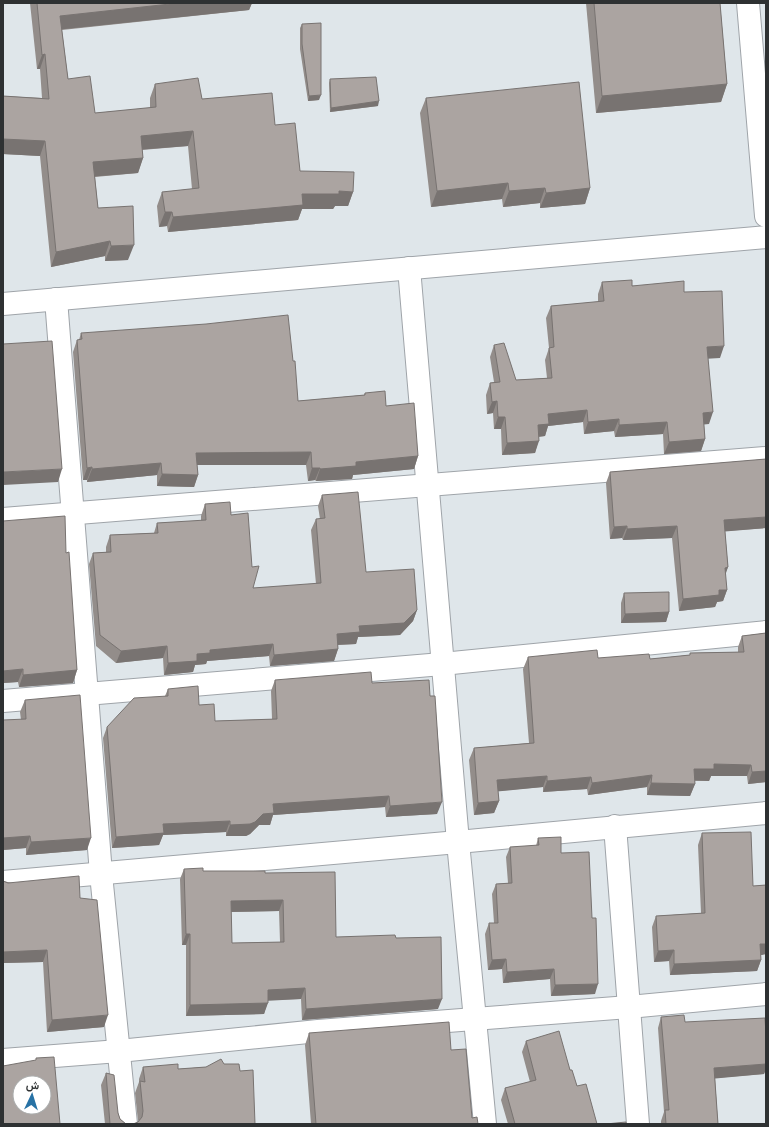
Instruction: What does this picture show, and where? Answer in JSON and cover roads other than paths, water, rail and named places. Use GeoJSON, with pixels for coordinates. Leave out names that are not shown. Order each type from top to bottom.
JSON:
{"type":"FeatureCollection","features":[{"type":"Feature","properties":{"kind":"street"},"geometry":{"type":"LineString","coordinates":[[748,3],[766,216]]}},
{"type":"Feature","properties":{"kind":"street"},"geometry":{"type":"LineString","coordinates":[[3,304],[766,237]]}},
{"type":"Feature","properties":{"kind":"street"},"geometry":{"type":"LineString","coordinates":[[409,268],[442,664],[485,1124]]}},
{"type":"Feature","properties":{"kind":"street"},"geometry":{"type":"LineString","coordinates":[[56,299],[100,874],[126,1124]]}},
{"type":"Feature","properties":{"kind":"street"},"geometry":{"type":"LineString","coordinates":[[3,519],[766,458]]}},
{"type":"Feature","properties":{"kind":"street"},"geometry":{"type":"LineString","coordinates":[[3,701],[442,664],[766,632]]}},
{"type":"Feature","properties":{"kind":"street"},"geometry":{"type":"LineString","coordinates":[[3,882],[766,813]]}},
{"type":"Feature","properties":{"kind":"street"},"geometry":{"type":"LineString","coordinates":[[615,826],[638,1124]]}},
{"type":"Feature","properties":{"kind":"street"},"geometry":{"type":"LineString","coordinates":[[3,1060],[119,1051],[318,1031],[629,1007],[766,994]]}}]}
